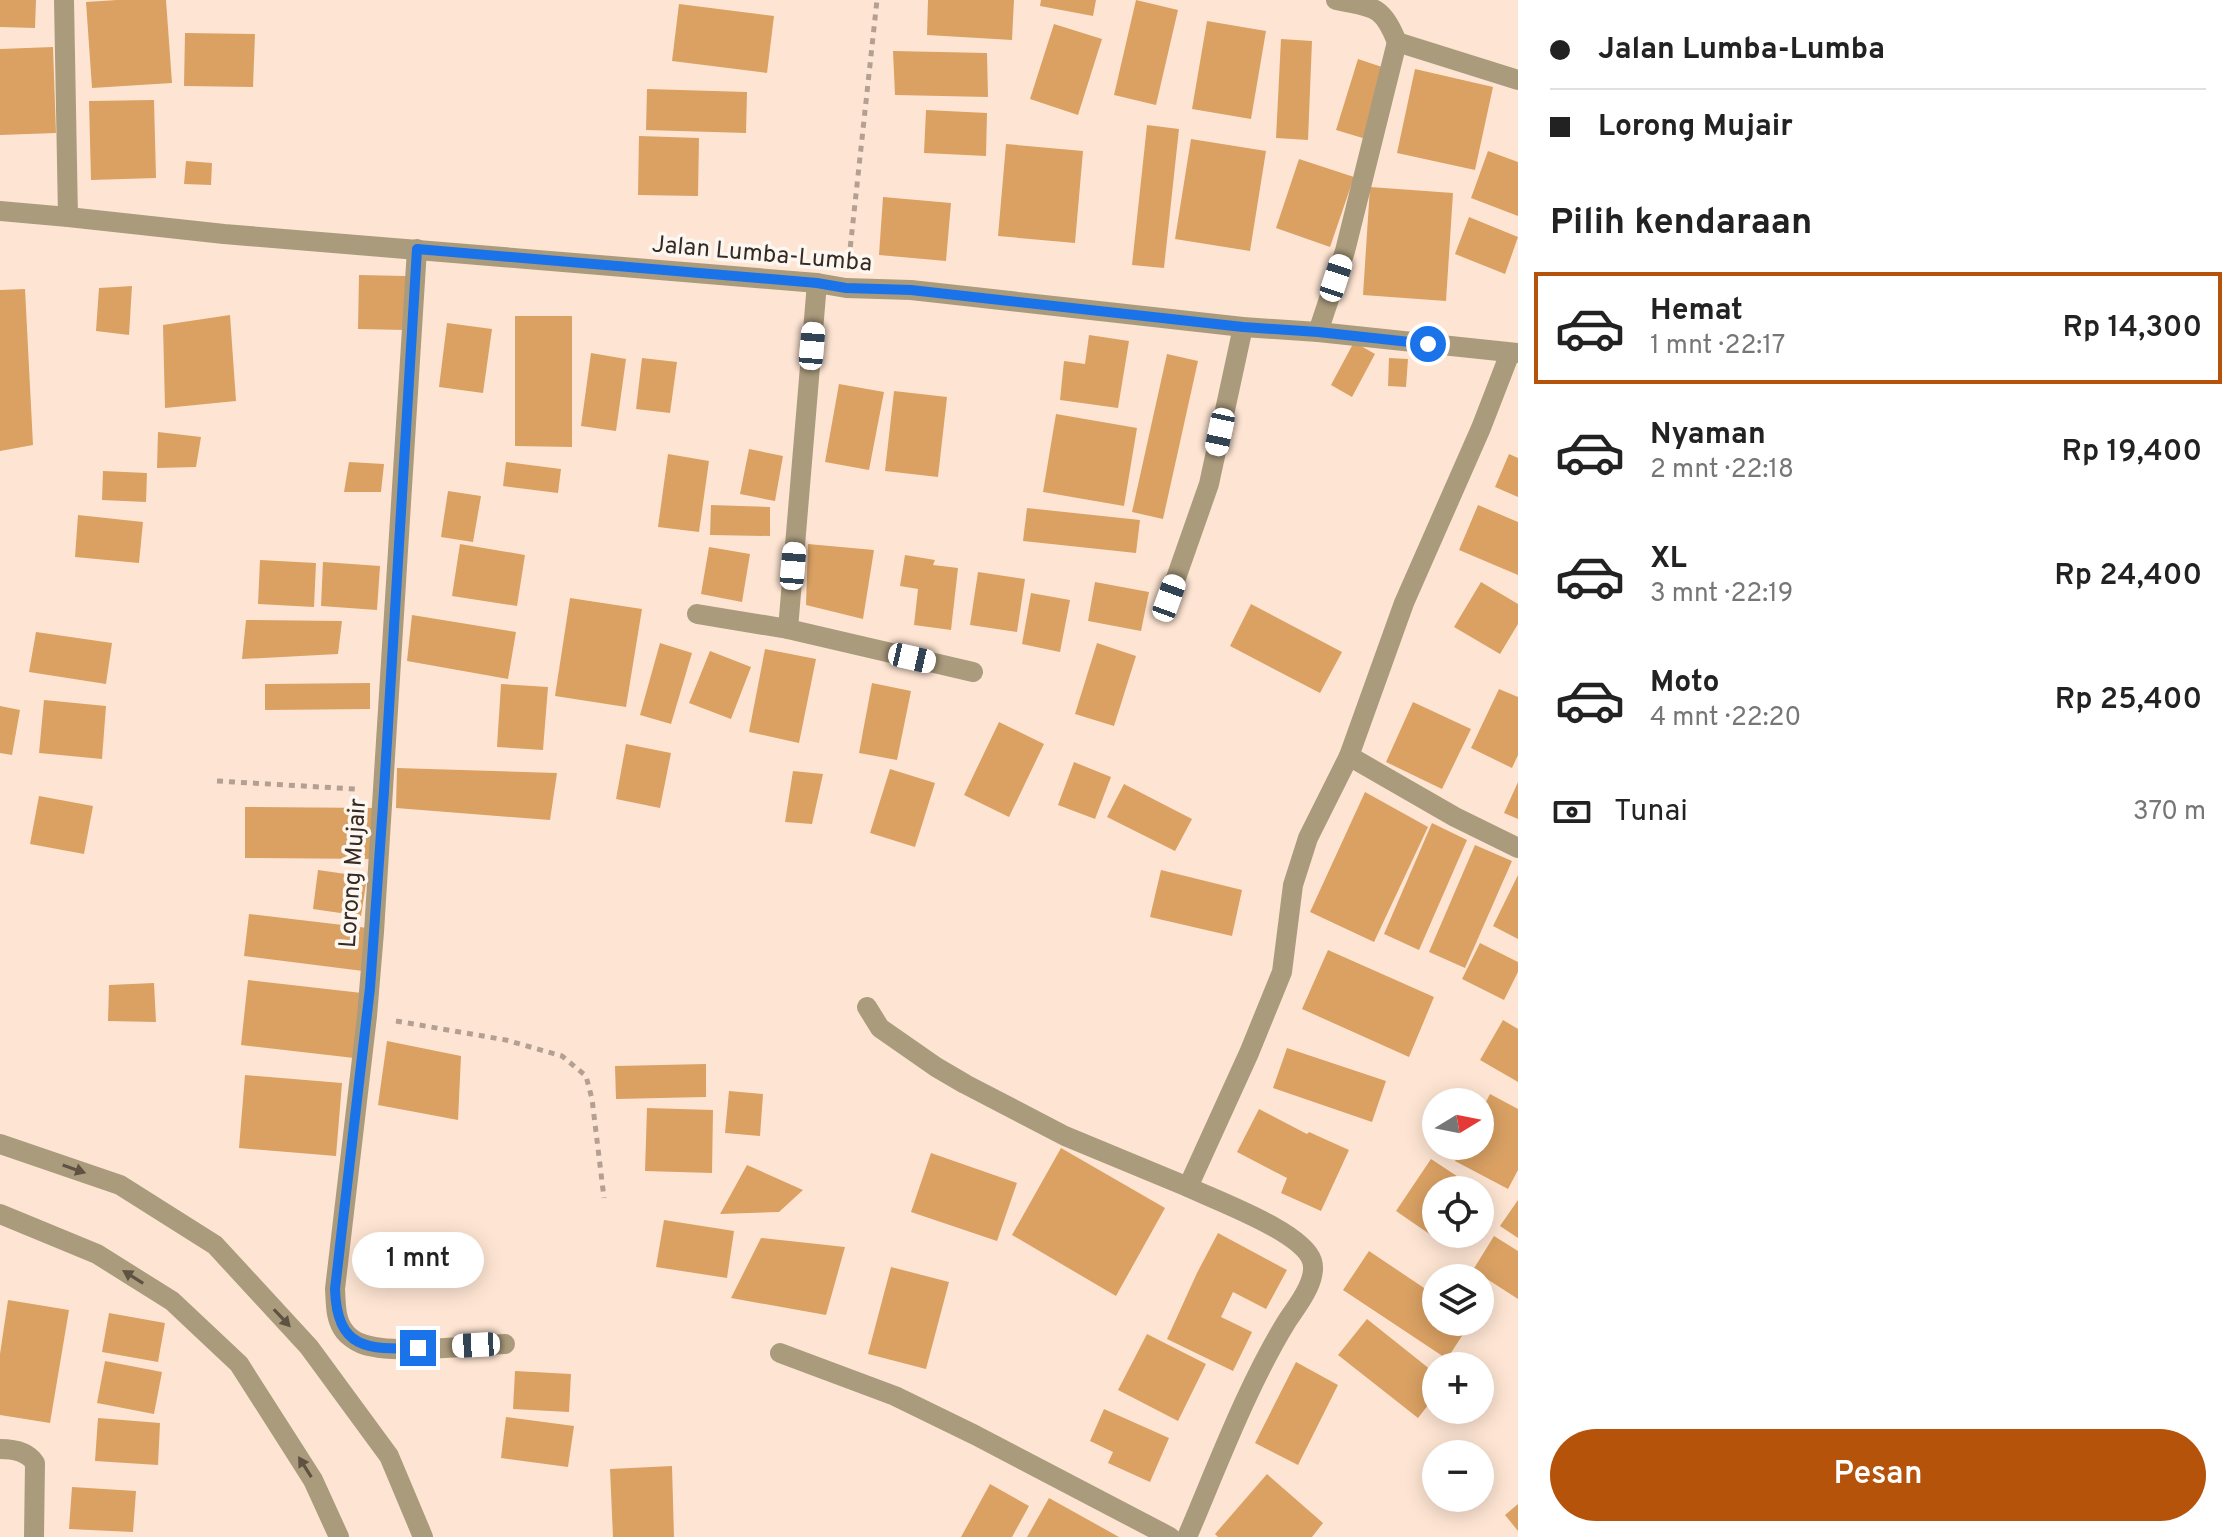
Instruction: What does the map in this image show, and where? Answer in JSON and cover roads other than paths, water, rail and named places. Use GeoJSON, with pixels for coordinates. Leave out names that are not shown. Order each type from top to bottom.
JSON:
{"type":"FeatureCollection","features":[{"type":"Feature","properties":{"kind":"street"},"geometry":{"type":"LineString","coordinates":[[64,0],[68,217]]}},
{"type":"Feature","properties":{"kind":"street"},"geometry":{"type":"LineString","coordinates":[[1318,332],[1345,251],[1397,42],[1388,20],[1381,12],[1336,0]]}},
{"type":"Feature","properties":{"kind":"street"},"geometry":{"type":"LineString","coordinates":[[1397,42],[1518,80]]}},
{"type":"Feature","properties":{"kind":"street","name":"Jalan Lumba-Lumba"},"geometry":{"type":"LineString","coordinates":[[0,211],[224,234],[817,283],[846,288],[911,290],[1514,353]]}},
{"type":"Feature","properties":{"kind":"street","name":"Lorong Mujair"},"geometry":{"type":"LineString","coordinates":[[417,249],[367,1016],[335,1289],[336,1312],[343,1330],[361,1344],[389,1349],[505,1344]]}},
{"type":"Feature","properties":{"kind":"street"},"geometry":{"type":"LineString","coordinates":[[788,629],[817,283]]}},
{"type":"Feature","properties":{"kind":"street"},"geometry":{"type":"LineString","coordinates":[[1169,598],[1209,484],[1243,327]]}},
{"type":"Feature","properties":{"kind":"street"},"geometry":{"type":"LineString","coordinates":[[1188,1187],[1282,972],[1293,885],[1308,838],[1349,756],[1404,603],[1514,353]]}},
{"type":"Feature","properties":{"kind":"street"},"geometry":{"type":"LineString","coordinates":[[697,614],[788,629],[973,672]]}},
{"type":"Feature","properties":{"kind":"street"},"geometry":{"type":"LineString","coordinates":[[1349,756],[1455,817],[1518,848]]}},
{"type":"Feature","properties":{"kind":"street"},"geometry":{"type":"LineString","coordinates":[[867,1007],[880,1028],[965,1084],[1065,1136],[1188,1187],[1287,1234],[1303,1246],[1311,1259],[1313,1269],[1309,1284],[1271,1348],[1187,1537]]}},
{"type":"Feature","properties":{"kind":"street"},"geometry":{"type":"LineString","coordinates":[[0,1144],[120,1185],[215,1245],[309,1347],[389,1456],[423,1537]]}},
{"type":"Feature","properties":{"kind":"street"},"geometry":{"type":"LineString","coordinates":[[0,1214],[97,1254],[172,1301],[239,1364],[313,1480],[339,1537]]}},
{"type":"Feature","properties":{"kind":"street"},"geometry":{"type":"LineString","coordinates":[[780,1353],[895,1396],[1170,1537]]}},
{"type":"Feature","properties":{"kind":"street"},"geometry":{"type":"LineString","coordinates":[[0,1449],[17,1450],[31,1457],[35,1463],[34,1537]]}}]}
